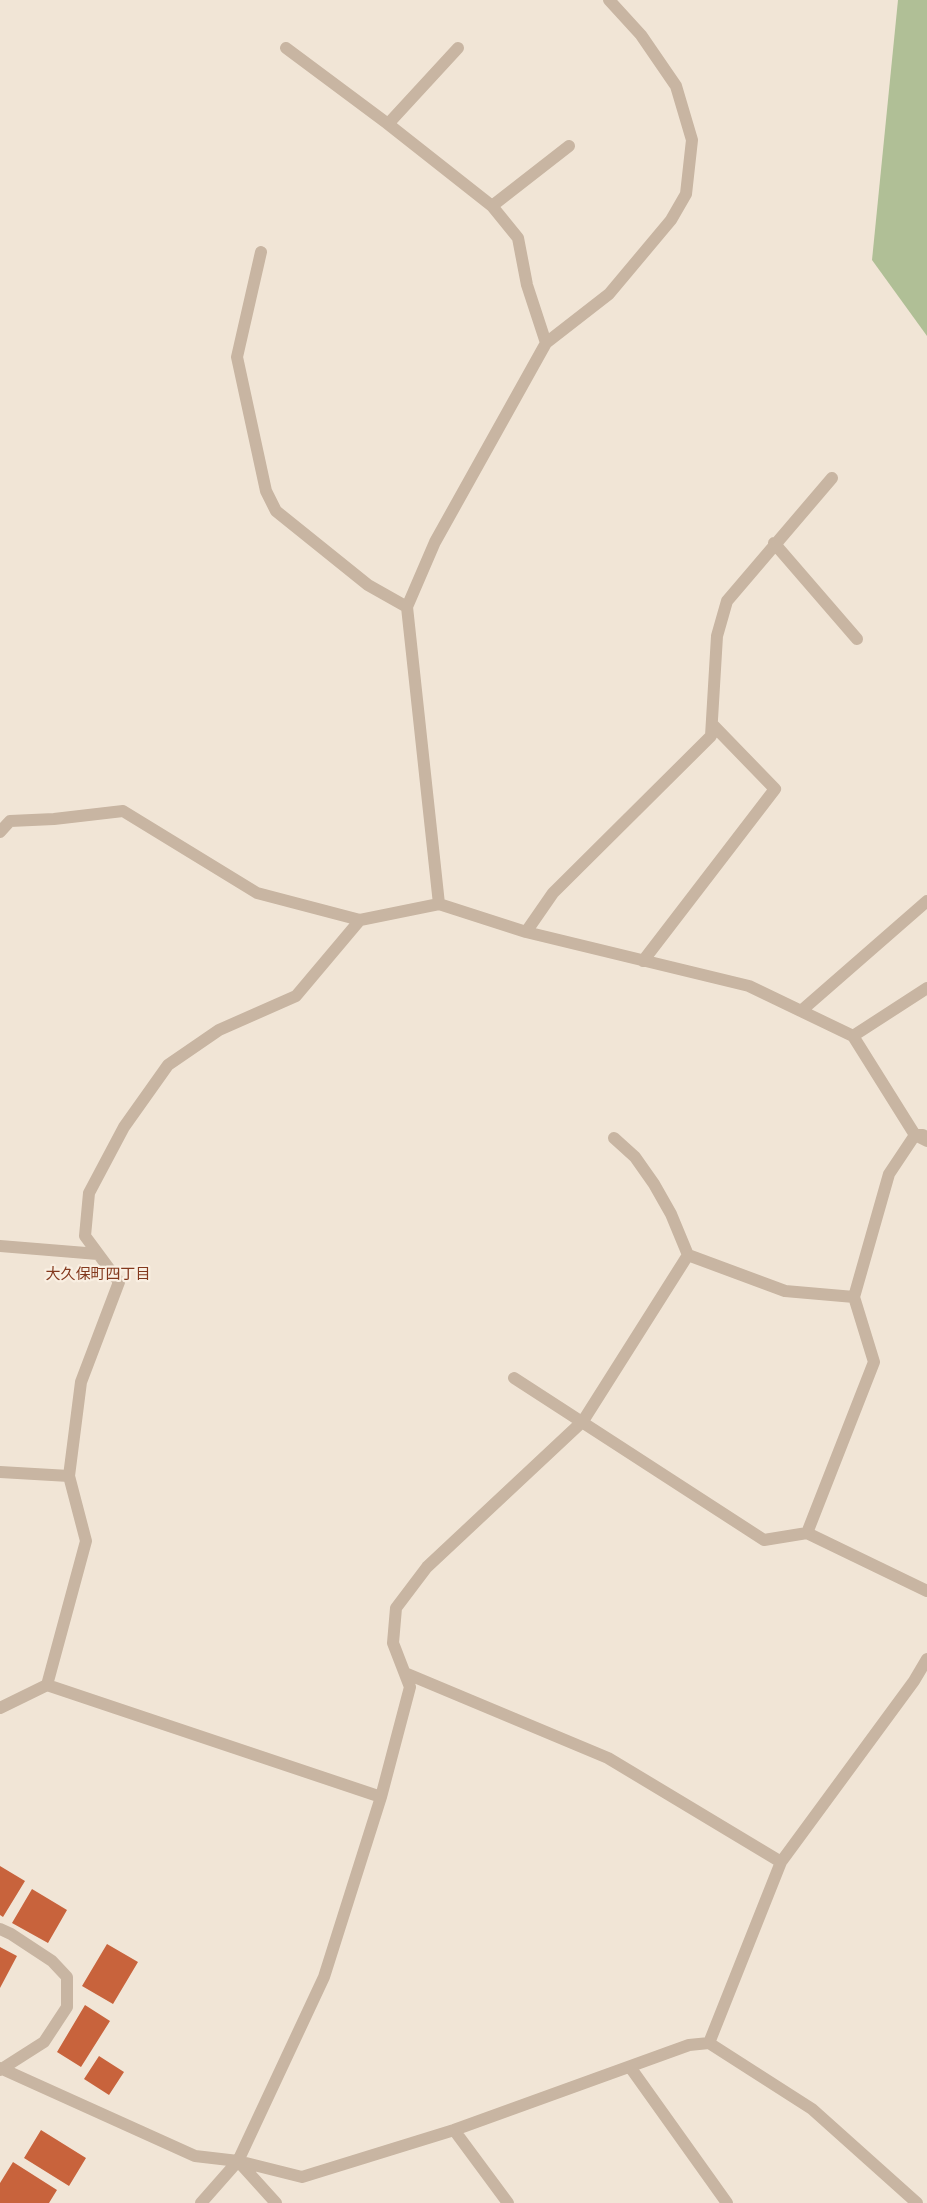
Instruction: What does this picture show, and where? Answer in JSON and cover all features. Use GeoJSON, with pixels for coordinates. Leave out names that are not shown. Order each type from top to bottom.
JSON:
{"type":"FeatureCollection","features":[{"type":"Feature","properties":{"kind":"street"},"geometry":{"type":"LineString","coordinates":[[439,904],[407,607],[435,542],[546,343],[609,294],[671,220],[686,194],[692,140],[676,86],[641,35],[609,0]]}},
{"type":"Feature","properties":{"kind":"street"},"geometry":{"type":"LineString","coordinates":[[286,48],[388,124],[492,206],[518,238],[527,285],[546,343]]}},
{"type":"Feature","properties":{"kind":"street"},"geometry":{"type":"LineString","coordinates":[[388,124],[458,48]]}},
{"type":"Feature","properties":{"kind":"street"},"geometry":{"type":"LineString","coordinates":[[492,206],[569,146]]}},
{"type":"Feature","properties":{"kind":"street"},"geometry":{"type":"LineString","coordinates":[[261,252],[237,357],[266,491],[276,511],[368,585],[407,607]]}},
{"type":"Feature","properties":{"kind":"street"},"geometry":{"type":"LineString","coordinates":[[526,932],[553,894],[711,736],[717,636],[727,601],[774,543],[832,478]]}},
{"type":"Feature","properties":{"kind":"street"},"geometry":{"type":"LineString","coordinates":[[774,543],[857,639]]}},
{"type":"Feature","properties":{"kind":"street"},"geometry":{"type":"LineString","coordinates":[[643,961],[775,788],[712,724]]}},
{"type":"Feature","properties":{"kind":"street"},"geometry":{"type":"LineString","coordinates":[[0,832],[10,821],[54,819],[123,811],[257,893],[360,920],[439,904],[526,932],[749,986],[853,1036],[921,1135],[927,1140]]}},
{"type":"Feature","properties":{"kind":"street"},"geometry":{"type":"LineString","coordinates":[[801,1011],[927,901]]}},
{"type":"Feature","properties":{"kind":"street"},"geometry":{"type":"LineString","coordinates":[[48,1685],[86,1542],[70,1476],[82,1382],[119,1282],[85,1236],[89,1193],[124,1126],[168,1065],[219,1030],[296,996],[360,920]]}},
{"type":"Feature","properties":{"kind":"street"},"geometry":{"type":"LineString","coordinates":[[853,1036],[927,988]]}},
{"type":"Feature","properties":{"kind":"street"},"geometry":{"type":"LineString","coordinates":[[807,1533],[874,1362],[854,1297],[889,1174],[921,1135]]}},
{"type":"Feature","properties":{"kind":"street"},"geometry":{"type":"LineString","coordinates":[[614,1138],[635,1157],[654,1184],[671,1214],[688,1255],[785,1291],[854,1297]]}},
{"type":"Feature","properties":{"kind":"street"},"geometry":{"type":"LineString","coordinates":[[0,1246],[98,1254]]}},
{"type":"Feature","properties":{"kind":"street"},"geometry":{"type":"LineString","coordinates":[[201,2203],[238,2161],[324,1977],[381,1797],[410,1687],[393,1643],[396,1608],[427,1567],[583,1421],[688,1255]]}},
{"type":"Feature","properties":{"kind":"street"},"geometry":{"type":"LineString","coordinates":[[514,1378],[764,1540],[807,1533],[927,1592]]}},
{"type":"Feature","properties":{"kind":"street"},"geometry":{"type":"LineString","coordinates":[[0,1472],[70,1476]]}},
{"type":"Feature","properties":{"kind":"street"},"geometry":{"type":"LineString","coordinates":[[710,2043],[781,1862],[914,1681],[927,1659]]}},
{"type":"Feature","properties":{"kind":"street"},"geometry":{"type":"LineString","coordinates":[[405,1673],[608,1758],[781,1862]]}},
{"type":"Feature","properties":{"kind":"street"},"geometry":{"type":"LineString","coordinates":[[0,1708],[48,1685],[381,1797]]}},
{"type":"Feature","properties":{"kind":"street"},"geometry":{"type":"LineString","coordinates":[[0,1929],[11,1934],[52,1961],[67,1977],[67,2007],[44,2042],[0,2069]]}},
{"type":"Feature","properties":{"kind":"street"},"geometry":{"type":"LineString","coordinates":[[0,2069],[195,2156],[238,2161],[302,2176],[454,2130],[690,2045],[710,2043],[812,2109],[917,2203]]}},
{"type":"Feature","properties":{"kind":"street"},"geometry":{"type":"LineString","coordinates":[[630,2067],[727,2203]]}},
{"type":"Feature","properties":{"kind":"street"},"geometry":{"type":"LineString","coordinates":[[454,2130],[508,2203]]}},
{"type":"Feature","properties":{"kind":"street"},"geometry":{"type":"LineString","coordinates":[[238,2161],[276,2203]]}},
{"type":"Feature","properties":{"kind":"green space"},"geometry":{"type":"Polygon","coordinates":[[[898,0],[927,0],[927,336],[872,260],[898,0]]]}},
{"type":"Feature","properties":{"kind":"building"},"geometry":{"type":"Polygon","coordinates":[[[0,1866],[25,1881],[3,1917],[0,1915],[0,1866]]]}},
{"type":"Feature","properties":{"kind":"building"},"geometry":{"type":"Polygon","coordinates":[[[32,1889],[67,1910],[48,1943],[12,1923],[32,1889]]]}},
{"type":"Feature","properties":{"kind":"building"},"geometry":{"type":"Polygon","coordinates":[[[107,1944],[138,1962],[113,2004],[82,1986],[107,1944]]]}},
{"type":"Feature","properties":{"kind":"building"},"geometry":{"type":"Polygon","coordinates":[[[0,1947],[17,1956],[0,1988],[0,1947]]]}},
{"type":"Feature","properties":{"kind":"building"},"geometry":{"type":"Polygon","coordinates":[[[85,2005],[110,2021],[81,2067],[57,2052],[85,2005]]]}},
{"type":"Feature","properties":{"kind":"building"},"geometry":{"type":"Polygon","coordinates":[[[99,2056],[124,2072],[109,2095],[84,2079],[99,2056]]]}},
{"type":"Feature","properties":{"kind":"building"},"geometry":{"type":"Polygon","coordinates":[[[41,2130],[86,2158],[69,2186],[24,2158],[41,2130]]]}},
{"type":"Feature","properties":{"kind":"building"},"geometry":{"type":"Polygon","coordinates":[[[13,2162],[57,2190],[49,2203],[0,2203],[0,2183],[13,2162]]]}},
{"type":"Feature","properties":{"kind":"district","name":"大久保町四丁目"},"geometry":{"type":"Point","coordinates":[98,1275]}}]}
